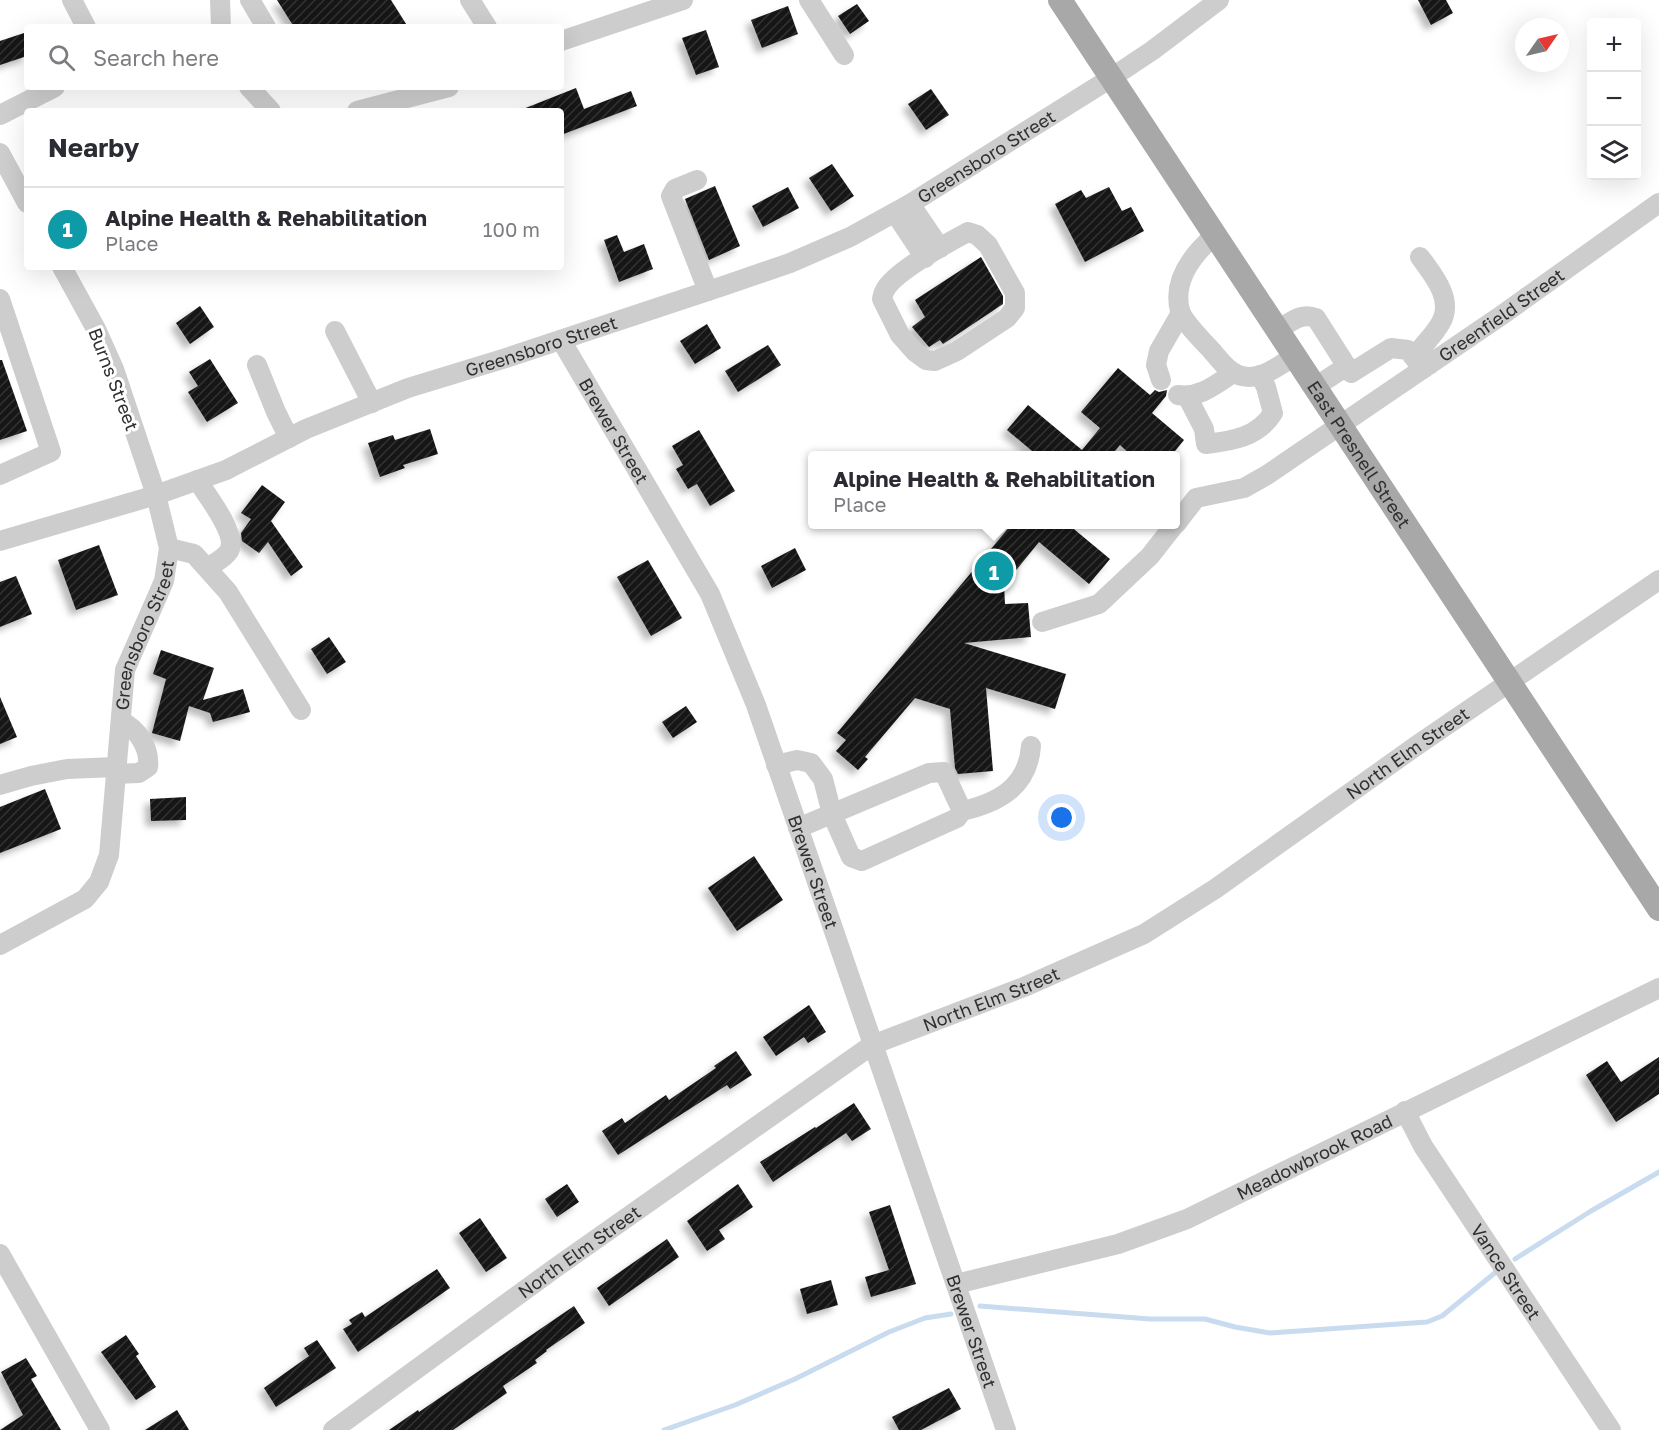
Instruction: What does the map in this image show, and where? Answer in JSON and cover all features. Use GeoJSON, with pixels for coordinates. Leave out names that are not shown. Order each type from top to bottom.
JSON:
{"type":"FeatureCollection","features":[{"type":"Feature","properties":{"kind":"main road","name":"East Presnell Street"},"geometry":{"type":"LineString","coordinates":[[1060,0],[1659,909]]}},
{"type":"Feature","properties":{"kind":"street"},"geometry":{"type":"LineString","coordinates":[[72,0],[84,24]]}},
{"type":"Feature","properties":{"kind":"street"},"geometry":{"type":"LineString","coordinates":[[220,0],[221,24]]}},
{"type":"Feature","properties":{"kind":"street"},"geometry":{"type":"LineString","coordinates":[[250,0],[264,24]]}},
{"type":"Feature","properties":{"kind":"street"},"geometry":{"type":"LineString","coordinates":[[470,0],[485,24]]}},
{"type":"Feature","properties":{"kind":"street"},"geometry":{"type":"LineString","coordinates":[[564,40],[683,0]]}},
{"type":"Feature","properties":{"kind":"street"},"geometry":{"type":"LineString","coordinates":[[809,0],[844,54]]}},
{"type":"Feature","properties":{"kind":"street","name":"Greensboro Street"},"geometry":{"type":"LineString","coordinates":[[0,945],[86,899],[99,882],[109,855],[125,670],[164,581],[169,548],[156,495],[252,458],[306,429],[408,388],[561,340],[790,263],[850,237],[902,209],[1111,78],[1219,0]]}},
{"type":"Feature","properties":{"kind":"street"},"geometry":{"type":"LineString","coordinates":[[8,110],[49,90]]}},
{"type":"Feature","properties":{"kind":"street"},"geometry":{"type":"LineString","coordinates":[[252,90],[268,108]]}},
{"type":"Feature","properties":{"kind":"street"},"geometry":{"type":"LineString","coordinates":[[368,108],[438,90]]}},
{"type":"Feature","properties":{"kind":"street"},"geometry":{"type":"LineString","coordinates":[[0,153],[24,197]]}},
{"type":"Feature","properties":{"kind":"street"},"geometry":{"type":"LineString","coordinates":[[697,180],[675,189],[671,196],[708,291]]}},
{"type":"Feature","properties":{"kind":"street","name":"Greenfield Street"},"geometry":{"type":"LineString","coordinates":[[1180,518],[1196,498],[1244,488],[1267,476],[1342,426],[1659,203]]}},
{"type":"Feature","properties":{"kind":"street"},"geometry":{"type":"LineString","coordinates":[[902,209],[932,253]]}},
{"type":"Feature","properties":{"kind":"street"},"geometry":{"type":"LineString","coordinates":[[968,232],[977,234],[988,245],[1015,293],[1015,309],[1007,318],[957,351],[935,361],[926,360],[915,352],[900,335],[882,299],[884,290],[889,285],[932,253],[968,232]]}},
{"type":"Feature","properties":{"kind":"street"},"geometry":{"type":"LineString","coordinates":[[1161,380],[1156,365],[1159,351],[1180,313],[1179,292],[1182,277],[1197,251],[1215,235]]}},
{"type":"Feature","properties":{"kind":"street"},"geometry":{"type":"LineString","coordinates":[[1420,257],[1442,289],[1444,306],[1442,322],[1420,350],[1426,367]]}},
{"type":"Feature","properties":{"kind":"street","name":"Burns Street"},"geometry":{"type":"LineString","coordinates":[[64,270],[96,329],[114,369],[156,495]]}},
{"type":"Feature","properties":{"kind":"street"},"geometry":{"type":"LineString","coordinates":[[0,299],[51,452],[0,475]]}},
{"type":"Feature","properties":{"kind":"street"},"geometry":{"type":"LineString","coordinates":[[1180,313],[1233,374],[1248,377],[1265,373],[1295,356]]}},
{"type":"Feature","properties":{"kind":"street"},"geometry":{"type":"LineString","coordinates":[[1278,330],[1302,315],[1316,318],[1351,373],[1391,348],[1408,350],[1426,367]]}},
{"type":"Feature","properties":{"kind":"street"},"geometry":{"type":"LineString","coordinates":[[334,331],[372,403]]}},
{"type":"Feature","properties":{"kind":"street","name":"Brewer Street"},"geometry":{"type":"LineString","coordinates":[[561,340],[710,594],[734,648],[1006,1430]]}},
{"type":"Feature","properties":{"kind":"street"},"geometry":{"type":"LineString","coordinates":[[257,365],[289,438]]}},
{"type":"Feature","properties":{"kind":"street"},"geometry":{"type":"LineString","coordinates":[[1315,387],[1347,366]]}},
{"type":"Feature","properties":{"kind":"street"},"geometry":{"type":"LineString","coordinates":[[1233,374],[1208,390],[1182,396],[1204,429],[1206,444],[1230,441],[1259,429],[1273,413],[1265,373]]}},
{"type":"Feature","properties":{"kind":"street"},"geometry":{"type":"LineString","coordinates":[[197,480],[227,529],[231,540],[228,552],[207,568]]}},
{"type":"Feature","properties":{"kind":"street"},"geometry":{"type":"LineString","coordinates":[[0,541],[156,495]]}},
{"type":"Feature","properties":{"kind":"street","name":"Greenfield Street"},"geometry":{"type":"LineString","coordinates":[[1042,622],[1098,604],[1150,556],[1171,529]]}},
{"type":"Feature","properties":{"kind":"street"},"geometry":{"type":"LineString","coordinates":[[169,548],[194,554],[228,592],[301,710]]}},
{"type":"Feature","properties":{"kind":"street","name":"North Elm Street"},"geometry":{"type":"LineString","coordinates":[[333,1430],[872,1045],[1024,987],[1144,934],[1215,889],[1416,746],[1659,580]]}},
{"type":"Feature","properties":{"kind":"street"},"geometry":{"type":"LineString","coordinates":[[0,785],[67,769],[139,773],[148,767],[149,757],[133,727],[120,721]]}},
{"type":"Feature","properties":{"kind":"street"},"geometry":{"type":"LineString","coordinates":[[776,765],[797,760],[811,763],[822,779],[832,814],[851,857],[862,861],[957,818],[962,811],[982,807],[1000,799],[1014,788],[1026,766],[1031,746]]}},
{"type":"Feature","properties":{"kind":"street"},"geometry":{"type":"LineString","coordinates":[[798,828],[929,774],[944,772],[962,811]]}},
{"type":"Feature","properties":{"kind":"street","name":"Meadowbrook Road"},"geometry":{"type":"LineString","coordinates":[[956,1284],[1118,1244],[1187,1219],[1659,988]]}},
{"type":"Feature","properties":{"kind":"street","name":"Vance Street"},"geometry":{"type":"LineString","coordinates":[[1405,1111],[1423,1146],[1611,1430]]}},
{"type":"Feature","properties":{"kind":"street"},"geometry":{"type":"LineString","coordinates":[[0,1254],[100,1430]]}},
{"type":"Feature","properties":{"kind":"building"},"geometry":{"type":"Polygon","coordinates":[[[277,0],[391,0],[406,24],[292,24],[277,0]]]}},
{"type":"Feature","properties":{"kind":"building"},"geometry":{"type":"Polygon","coordinates":[[[1418,0],[1446,0],[1453,13],[1431,25],[1418,0]]]}},
{"type":"Feature","properties":{"kind":"building"},"geometry":{"type":"Polygon","coordinates":[[[857,4],[869,21],[850,34],[838,16],[857,4]]]}},
{"type":"Feature","properties":{"kind":"building"},"geometry":{"type":"Polygon","coordinates":[[[788,6],[798,34],[762,48],[751,20],[788,6]]]}},
{"type":"Feature","properties":{"kind":"building"},"geometry":{"type":"Polygon","coordinates":[[[706,30],[719,67],[696,75],[682,38],[706,30]]]}},
{"type":"Feature","properties":{"kind":"building"},"geometry":{"type":"Polygon","coordinates":[[[24,33],[24,57],[0,65],[0,41],[24,33]]]}},
{"type":"Feature","properties":{"kind":"building"},"geometry":{"type":"Polygon","coordinates":[[[576,88],[584,109],[631,91],[637,106],[564,134],[564,108],[526,108],[576,88]]]}},
{"type":"Feature","properties":{"kind":"building"},"geometry":{"type":"Polygon","coordinates":[[[931,89],[949,115],[926,130],[908,104],[931,89]]]}},
{"type":"Feature","properties":{"kind":"building"},"geometry":{"type":"Polygon","coordinates":[[[832,164],[854,196],[831,211],[809,178],[832,164]]]}},
{"type":"Feature","properties":{"kind":"building"},"geometry":{"type":"Polygon","coordinates":[[[715,186],[740,246],[709,260],[685,199],[715,186]]]}},
{"type":"Feature","properties":{"kind":"building"},"geometry":{"type":"Polygon","coordinates":[[[788,187],[799,208],[763,227],[752,206],[788,187]]]}},
{"type":"Feature","properties":{"kind":"building"},"geometry":{"type":"Polygon","coordinates":[[[1109,187],[1122,211],[1131,207],[1144,231],[1085,262],[1055,204],[1081,190],[1086,198],[1109,187]]]}},
{"type":"Feature","properties":{"kind":"building"},"geometry":{"type":"Polygon","coordinates":[[[617,235],[624,252],[644,244],[653,269],[619,282],[604,240],[617,235]]]}},
{"type":"Feature","properties":{"kind":"building"},"geometry":{"type":"Polygon","coordinates":[[[981,257],[1003,296],[1003,304],[943,344],[940,340],[929,347],[912,327],[925,317],[915,300],[981,257]]]}},
{"type":"Feature","properties":{"kind":"building"},"geometry":{"type":"Polygon","coordinates":[[[200,306],[214,327],[190,344],[176,323],[200,306]]]}},
{"type":"Feature","properties":{"kind":"building"},"geometry":{"type":"Polygon","coordinates":[[[707,324],[721,348],[695,364],[680,341],[707,324]]]}},
{"type":"Feature","properties":{"kind":"building"},"geometry":{"type":"Polygon","coordinates":[[[768,345],[781,365],[738,392],[725,371],[768,345]]]}},
{"type":"Feature","properties":{"kind":"building"},"geometry":{"type":"Polygon","coordinates":[[[210,359],[238,403],[207,422],[188,392],[198,386],[189,372],[210,359]]]}},
{"type":"Feature","properties":{"kind":"building"},"geometry":{"type":"Polygon","coordinates":[[[0,360],[2,360],[27,431],[0,440],[0,360]]]}},
{"type":"Feature","properties":{"kind":"building"},"geometry":{"type":"Polygon","coordinates":[[[1118,368],[1150,395],[1155,390],[1159,392],[1167,390],[1166,396],[1152,413],[1184,440],[1175,451],[1127,451],[1120,445],[1115,451],[1032,451],[1007,430],[1028,405],[1082,450],[1100,428],[1081,412],[1118,368]]]}},
{"type":"Feature","properties":{"kind":"building"},"geometry":{"type":"Polygon","coordinates":[[[430,429],[438,454],[403,465],[405,468],[380,477],[368,443],[393,435],[395,440],[430,429]]]}},
{"type":"Feature","properties":{"kind":"building"},"geometry":{"type":"Polygon","coordinates":[[[699,430],[735,491],[710,506],[697,484],[688,489],[676,469],[683,465],[672,446],[699,430]]]}},
{"type":"Feature","properties":{"kind":"building"},"geometry":{"type":"Polygon","coordinates":[[[262,485],[285,502],[271,521],[303,567],[291,576],[268,542],[259,553],[242,541],[241,533],[251,519],[241,513],[262,485]]]}},
{"type":"Feature","properties":{"kind":"building"},"geometry":{"type":"Polygon","coordinates":[[[1008,529],[1074,529],[1110,559],[1089,584],[1039,542],[1004,585],[1005,604],[1028,603],[1031,637],[964,643],[1066,674],[1055,709],[986,688],[993,771],[958,774],[955,768],[950,709],[915,698],[865,757],[868,759],[858,770],[836,751],[846,740],[837,733],[1008,529]]]}},
{"type":"Feature","properties":{"kind":"building"},"geometry":{"type":"Polygon","coordinates":[[[99,545],[118,595],[76,610],[58,560],[99,545]]]}},
{"type":"Feature","properties":{"kind":"building"},"geometry":{"type":"Polygon","coordinates":[[[795,548],[806,570],[772,588],[761,566],[795,548]]]}},
{"type":"Feature","properties":{"kind":"building"},"geometry":{"type":"Polygon","coordinates":[[[648,560],[682,618],[651,636],[617,577],[648,560]]]}},
{"type":"Feature","properties":{"kind":"building"},"geometry":{"type":"Polygon","coordinates":[[[16,576],[32,614],[0,627],[0,582],[16,576]]]}},
{"type":"Feature","properties":{"kind":"building"},"geometry":{"type":"Polygon","coordinates":[[[329,637],[346,662],[327,674],[311,649],[329,637]]]}},
{"type":"Feature","properties":{"kind":"building"},"geometry":{"type":"Polygon","coordinates":[[[161,650],[214,668],[203,700],[243,689],[250,712],[213,722],[210,713],[189,706],[180,741],[152,733],[166,679],[153,674],[161,650]]]}},
{"type":"Feature","properties":{"kind":"building"},"geometry":{"type":"Polygon","coordinates":[[[0,697],[17,737],[0,744],[0,697]]]}},
{"type":"Feature","properties":{"kind":"building"},"geometry":{"type":"Polygon","coordinates":[[[686,706],[697,722],[673,738],[662,722],[686,706]]]}},
{"type":"Feature","properties":{"kind":"building"},"geometry":{"type":"Polygon","coordinates":[[[45,789],[61,829],[0,853],[0,807],[45,789]]]}},
{"type":"Feature","properties":{"kind":"building"},"geometry":{"type":"Polygon","coordinates":[[[186,797],[186,820],[151,821],[150,799],[186,797]]]}},
{"type":"Feature","properties":{"kind":"building"},"geometry":{"type":"Polygon","coordinates":[[[754,856],[783,900],[737,931],[708,888],[754,856]]]}},
{"type":"Feature","properties":{"kind":"building"},"geometry":{"type":"Polygon","coordinates":[[[809,1005],[826,1032],[808,1043],[804,1037],[776,1056],[763,1037],[809,1005]]]}},
{"type":"Feature","properties":{"kind":"building"},"geometry":{"type":"Polygon","coordinates":[[[736,1051],[752,1075],[730,1089],[727,1085],[618,1155],[602,1131],[622,1118],[625,1123],[666,1095],[669,1100],[716,1068],[714,1066],[736,1051]]]}},
{"type":"Feature","properties":{"kind":"building"},"geometry":{"type":"Polygon","coordinates":[[[1659,1057],[1659,1094],[1616,1122],[1586,1075],[1607,1061],[1621,1082],[1659,1057]]]}},
{"type":"Feature","properties":{"kind":"building"},"geometry":{"type":"Polygon","coordinates":[[[854,1103],[871,1129],[852,1141],[846,1133],[773,1182],[760,1162],[854,1103]]]}},
{"type":"Feature","properties":{"kind":"building"},"geometry":{"type":"Polygon","coordinates":[[[567,1184],[579,1202],[557,1217],[545,1199],[567,1184]]]}},
{"type":"Feature","properties":{"kind":"building"},"geometry":{"type":"Polygon","coordinates":[[[738,1184],[753,1207],[719,1230],[725,1239],[707,1251],[687,1221],[738,1184]]]}},
{"type":"Feature","properties":{"kind":"building"},"geometry":{"type":"Polygon","coordinates":[[[890,1205],[916,1284],[871,1297],[865,1277],[889,1270],[869,1212],[890,1205]]]}},
{"type":"Feature","properties":{"kind":"building"},"geometry":{"type":"Polygon","coordinates":[[[480,1218],[507,1258],[486,1272],[459,1233],[480,1218]]]}},
{"type":"Feature","properties":{"kind":"building"},"geometry":{"type":"Polygon","coordinates":[[[667,1239],[679,1257],[609,1306],[597,1288],[667,1239]]]}},
{"type":"Feature","properties":{"kind":"building"},"geometry":{"type":"Polygon","coordinates":[[[437,1269],[450,1288],[358,1352],[343,1329],[352,1324],[349,1320],[362,1312],[365,1317],[437,1269]]]}},
{"type":"Feature","properties":{"kind":"building"},"geometry":{"type":"Polygon","coordinates":[[[831,1280],[838,1305],[807,1314],[800,1289],[831,1280]]]}},
{"type":"Feature","properties":{"kind":"building"},"geometry":{"type":"Polygon","coordinates":[[[574,1306],[585,1323],[546,1350],[535,1360],[537,1363],[503,1386],[507,1393],[453,1430],[389,1430],[418,1410],[419,1412],[574,1306]]]}},
{"type":"Feature","properties":{"kind":"building"},"geometry":{"type":"Polygon","coordinates":[[[126,1335],[139,1354],[136,1356],[156,1387],[136,1400],[101,1352],[126,1335]]]}},
{"type":"Feature","properties":{"kind":"building"},"geometry":{"type":"Polygon","coordinates":[[[317,1340],[336,1368],[276,1407],[264,1388],[309,1356],[304,1348],[317,1340]]]}},
{"type":"Feature","properties":{"kind":"building"},"geometry":{"type":"Polygon","coordinates":[[[26,1358],[37,1376],[31,1379],[61,1430],[0,1430],[23,1415],[1,1372],[26,1358]]]}},
{"type":"Feature","properties":{"kind":"building"},"geometry":{"type":"Polygon","coordinates":[[[949,1388],[961,1409],[921,1430],[899,1430],[892,1417],[949,1388]]]}},
{"type":"Feature","properties":{"kind":"building"},"geometry":{"type":"Polygon","coordinates":[[[177,1410],[189,1430],[145,1430],[177,1410]]]}},
{"type":"Feature","properties":{"kind":"waterway"},"geometry":{"type":"LineString","coordinates":[[1515,1259],[1659,1172]]}},
{"type":"Feature","properties":{"kind":"waterway"},"geometry":{"type":"LineString","coordinates":[[980,1306],[1150,1319],[1205,1319],[1270,1333],[1427,1322],[1442,1316],[1496,1272]]}},
{"type":"Feature","properties":{"kind":"waterway"},"geometry":{"type":"LineString","coordinates":[[664,1430],[735,1405],[795,1379],[889,1332],[925,1318],[951,1314]]}},
{"type":"Feature","properties":{"kind":"place","name":"Alpine Health & Rehabilitation"},"geometry":{"type":"Point","coordinates":[994,571]}}]}
